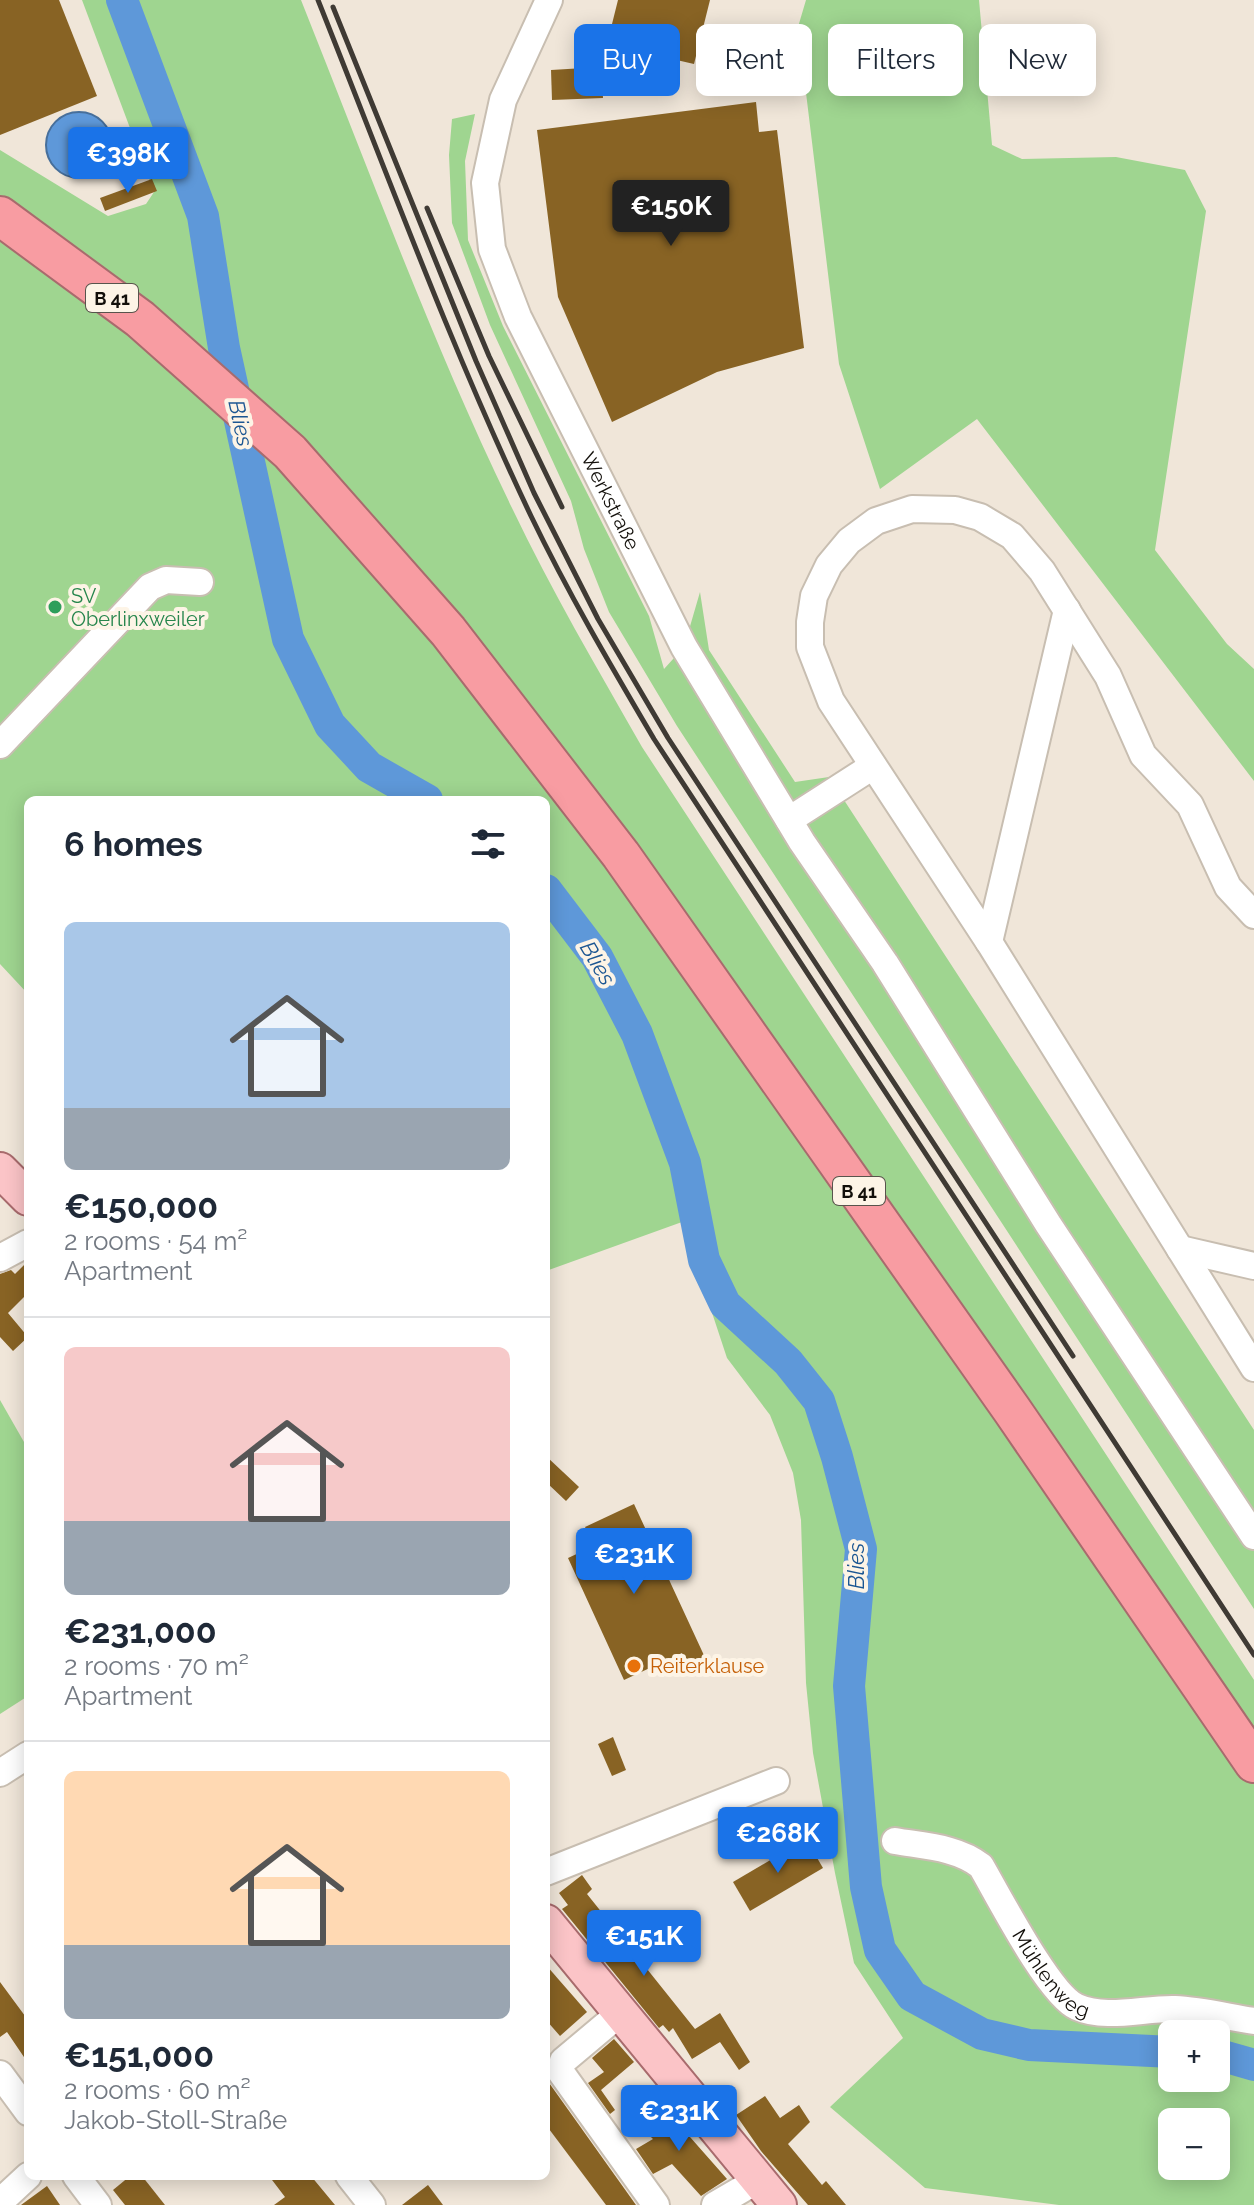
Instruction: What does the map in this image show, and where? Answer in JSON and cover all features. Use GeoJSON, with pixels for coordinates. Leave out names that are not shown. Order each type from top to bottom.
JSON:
{"type":"FeatureCollection","features":[{"type":"Feature","properties":{"kind":"highway","name":"B 41"},"geometry":{"type":"LineString","coordinates":[[4,219],[75,268],[208,377],[290,452],[448,631],[621,855],[1012,1410],[1254,1763]]}},
{"type":"Feature","properties":{"kind":"main road"},"geometry":{"type":"LineString","coordinates":[[0,1170],[24,1194]]}},
{"type":"Feature","properties":{"kind":"main road"},"geometry":{"type":"LineString","coordinates":[[550,1927],[768,2192]]}},
{"type":"Feature","properties":{"kind":"street","name":"Werkstraße"},"geometry":{"type":"LineString","coordinates":[[549,0],[503,100],[485,183],[492,249],[518,317],[684,647],[789,820],[885,963],[1048,1224],[1254,1536]]}},
{"type":"Feature","properties":{"kind":"street"},"geometry":{"type":"LineString","coordinates":[[1254,915],[1228,887],[1190,805],[1143,755],[1108,676],[1042,571],[1012,536],[980,517],[955,510],[912,509],[876,521],[849,541],[829,565],[814,596],[810,647],[831,701],[989,942],[1254,1368]]}},
{"type":"Feature","properties":{"kind":"street"},"geometry":{"type":"LineString","coordinates":[[0,745],[150,587],[166,580],[200,582]]}},
{"type":"Feature","properties":{"kind":"street"},"geometry":{"type":"LineString","coordinates":[[989,942],[1067,610]]}},
{"type":"Feature","properties":{"kind":"street"},"geometry":{"type":"LineString","coordinates":[[789,820],[873,766]]}},
{"type":"Feature","properties":{"kind":"street"},"geometry":{"type":"LineString","coordinates":[[0,1258],[24,1245]]}},
{"type":"Feature","properties":{"kind":"street"},"geometry":{"type":"LineString","coordinates":[[1180,1249],[1254,1266]]}},
{"type":"Feature","properties":{"kind":"street"},"geometry":{"type":"LineString","coordinates":[[0,1773],[24,1758]]}},
{"type":"Feature","properties":{"kind":"street"},"geometry":{"type":"LineString","coordinates":[[550,1870],[776,1781]]}},
{"type":"Feature","properties":{"kind":"street","name":"Mühlenweg"},"geometry":{"type":"LineString","coordinates":[[895,1841],[950,1851],[970,1857],[981,1866],[1042,1968],[1063,1998],[1076,2007],[1106,2012],[1176,2009],[1254,2021]]}},
{"type":"Feature","properties":{"kind":"street"},"geometry":{"type":"LineString","coordinates":[[619,2014],[563,2061],[560,2071],[656,2205]]}},
{"type":"Feature","properties":{"kind":"street"},"geometry":{"type":"LineString","coordinates":[[0,2074],[24,2107]]}},
{"type":"Feature","properties":{"kind":"street"},"geometry":{"type":"LineString","coordinates":[[0,2202],[24,2180]]}},
{"type":"Feature","properties":{"kind":"street"},"geometry":{"type":"LineString","coordinates":[[79,2180],[98,2205]]}},
{"type":"Feature","properties":{"kind":"street"},"geometry":{"type":"LineString","coordinates":[[352,2180],[372,2205]]}},
{"type":"Feature","properties":{"kind":"street"},"geometry":{"type":"LineString","coordinates":[[715,2205],[768,2192]]}},
{"type":"Feature","properties":{"kind":"green space"},"geometry":{"type":"Polygon","coordinates":[[[82,0],[301,0],[455,383],[527,539],[591,658],[642,747],[1254,1680],[1254,2205],[1059,2205],[925,2188],[830,2107],[903,2038],[854,1963],[835,1873],[813,1753],[806,1683],[801,1520],[793,1473],[770,1415],[727,1358],[682,1222],[550,1270],[550,796],[24,796],[24,990],[0,964],[0,150],[108,216],[146,204],[154,192],[82,0]]]}},
{"type":"Feature","properties":{"kind":"green space"},"geometry":{"type":"Polygon","coordinates":[[[806,0],[979,0],[979,96],[988,96],[992,145],[1022,159],[1116,157],[1185,170],[1206,211],[1155,550],[1227,644],[1254,669],[1254,781],[977,419],[880,489],[839,364],[806,96],[812,96],[812,24],[799,24],[806,0]]]}},
{"type":"Feature","properties":{"kind":"green space"},"geometry":{"type":"Polygon","coordinates":[[[475,114],[465,161],[468,240],[503,326],[649,616],[664,669],[684,647],[700,592],[709,650],[795,782],[829,777],[1254,1430],[1254,1609],[677,726],[609,612],[584,549],[571,501],[490,325],[452,223],[449,155],[452,119],[475,114]]]}},
{"type":"Feature","properties":{"kind":"green space"},"geometry":{"type":"Polygon","coordinates":[[[0,1400],[24,1442],[24,1699],[0,1714],[0,1400]]]}},
{"type":"Feature","properties":{"kind":"water"},"geometry":{"type":"Polygon","coordinates":[[[72,112],[86,112],[98,117],[107,126],[112,145],[110,158],[103,169],[86,178],[72,178],[60,173],[51,164],[46,152],[46,138],[51,126],[60,117],[72,112]]]}},
{"type":"Feature","properties":{"kind":"building"},"geometry":{"type":"Polygon","coordinates":[[[0,0],[59,0],[97,96],[0,135],[0,0]]]}},
{"type":"Feature","properties":{"kind":"building"},"geometry":{"type":"Polygon","coordinates":[[[618,0],[710,0],[704,24],[696,24],[694,64],[680,61],[680,24],[612,24],[618,0]]]}},
{"type":"Feature","properties":{"kind":"building"},"geometry":{"type":"Polygon","coordinates":[[[574,69],[574,96],[603,98],[552,100],[551,70],[574,69]]]}},
{"type":"Feature","properties":{"kind":"building"},"geometry":{"type":"Polygon","coordinates":[[[756,102],[759,132],[777,130],[804,348],[717,372],[612,422],[558,297],[537,130],[756,102]]]}},
{"type":"Feature","properties":{"kind":"building"},"geometry":{"type":"Polygon","coordinates":[[[152,179],[157,191],[105,211],[100,198],[152,179]]]}},
{"type":"Feature","properties":{"kind":"building"},"geometry":{"type":"Polygon","coordinates":[[[24,1265],[24,1297],[8,1313],[24,1332],[24,1341],[13,1351],[0,1337],[0,1274],[11,1270],[15,1274],[24,1265]]]}},
{"type":"Feature","properties":{"kind":"building"},"geometry":{"type":"Polygon","coordinates":[[[550,1460],[579,1487],[566,1501],[550,1486],[550,1460]]]}},
{"type":"Feature","properties":{"kind":"building"},"geometry":{"type":"Polygon","coordinates":[[[634,1504],[708,1664],[691,1672],[682,1653],[624,1680],[568,1558],[594,1546],[585,1527],[634,1504]]]}},
{"type":"Feature","properties":{"kind":"building"},"geometry":{"type":"Polygon","coordinates":[[[613,1737],[626,1770],[612,1776],[598,1744],[613,1737]]]}},
{"type":"Feature","properties":{"kind":"building"},"geometry":{"type":"Polygon","coordinates":[[[806,1839],[823,1868],[750,1911],[733,1882],[806,1839]]]}},
{"type":"Feature","properties":{"kind":"building"},"geometry":{"type":"Polygon","coordinates":[[[582,1875],[592,1889],[587,1894],[695,2029],[720,2013],[750,2062],[739,2070],[720,2042],[692,2059],[673,2028],[669,2032],[663,2025],[659,2028],[562,1909],[568,1905],[559,1893],[582,1875]]]}},
{"type":"Feature","properties":{"kind":"building"},"geometry":{"type":"Polygon","coordinates":[[[550,1970],[587,2012],[560,2036],[550,2025],[550,1970]]]}},
{"type":"Feature","properties":{"kind":"building"},"geometry":{"type":"Polygon","coordinates":[[[0,1982],[24,2015],[24,2057],[7,2032],[0,2037],[0,1982]]]}},
{"type":"Feature","properties":{"kind":"building"},"geometry":{"type":"Polygon","coordinates":[[[614,2039],[634,2062],[601,2090],[615,2110],[610,2114],[588,2083],[604,2072],[592,2058],[614,2039]]]}},
{"type":"Feature","properties":{"kind":"building"},"geometry":{"type":"Polygon","coordinates":[[[550,2084],[636,2205],[606,2205],[550,2130],[550,2084]]]}},
{"type":"Feature","properties":{"kind":"building"},"geometry":{"type":"Polygon","coordinates":[[[765,2096],[780,2118],[799,2105],[810,2122],[788,2144],[822,2185],[826,2181],[846,2205],[808,2205],[761,2151],[736,2115],[765,2096]]]}},
{"type":"Feature","properties":{"kind":"building"},"geometry":{"type":"Polygon","coordinates":[[[672,2110],[694,2134],[690,2137],[727,2179],[701,2196],[672,2164],[653,2174],[636,2149],[653,2139],[642,2128],[660,2112],[665,2117],[672,2110]]]}},
{"type":"Feature","properties":{"kind":"building"},"geometry":{"type":"Polygon","coordinates":[[[125,2180],[145,2180],[165,2205],[125,2205],[113,2190],[125,2180]]]}},
{"type":"Feature","properties":{"kind":"building"},"geometry":{"type":"Polygon","coordinates":[[[272,2180],[314,2180],[335,2205],[274,2205],[285,2197],[272,2180]]]}},
{"type":"Feature","properties":{"kind":"building"},"geometry":{"type":"Polygon","coordinates":[[[428,2185],[443,2205],[402,2205],[428,2185]]]}},
{"type":"Feature","properties":{"kind":"building"},"geometry":{"type":"Polygon","coordinates":[[[47,2186],[60,2205],[21,2205],[47,2186]]]}},
{"type":"Feature","properties":{"kind":"waterway","name":"Blies"},"geometry":{"type":"LineString","coordinates":[[122,0],[203,216],[224,348],[288,639],[330,725],[369,767],[420,796]]}},
{"type":"Feature","properties":{"kind":"waterway","name":"Blies"},"geometry":{"type":"LineString","coordinates":[[550,895],[597,957],[637,1034],[685,1163],[704,1260],[725,1304],[788,1362],[819,1401],[837,1457],[861,1549],[849,1686],[866,1887],[880,1950],[912,1996],[982,2034],[1029,2045],[1158,2051]]}},
{"type":"Feature","properties":{"kind":"waterway","name":"Blies"},"geometry":{"type":"LineString","coordinates":[[1230,2058],[1254,2065]]}},
{"type":"Feature","properties":{"kind":"railway"},"geometry":{"type":"LineString","coordinates":[[318,0],[474,389],[531,516],[590,629],[654,739],[1254,1655]]}},
{"type":"Feature","properties":{"kind":"railway"},"geometry":{"type":"LineString","coordinates":[[333,7],[476,361],[534,493],[598,619],[668,738],[1073,1356]]}},
{"type":"Feature","properties":{"kind":"railway"},"geometry":{"type":"LineString","coordinates":[[427,208],[489,356],[562,507]]}},
{"type":"Feature","properties":{"kind":"place","name":"SV Oberlinxweiler"},"geometry":{"type":"Point","coordinates":[55,607]}},
{"type":"Feature","properties":{"kind":"place","name":"Reiterklause"},"geometry":{"type":"Point","coordinates":[634,1666]}}]}
